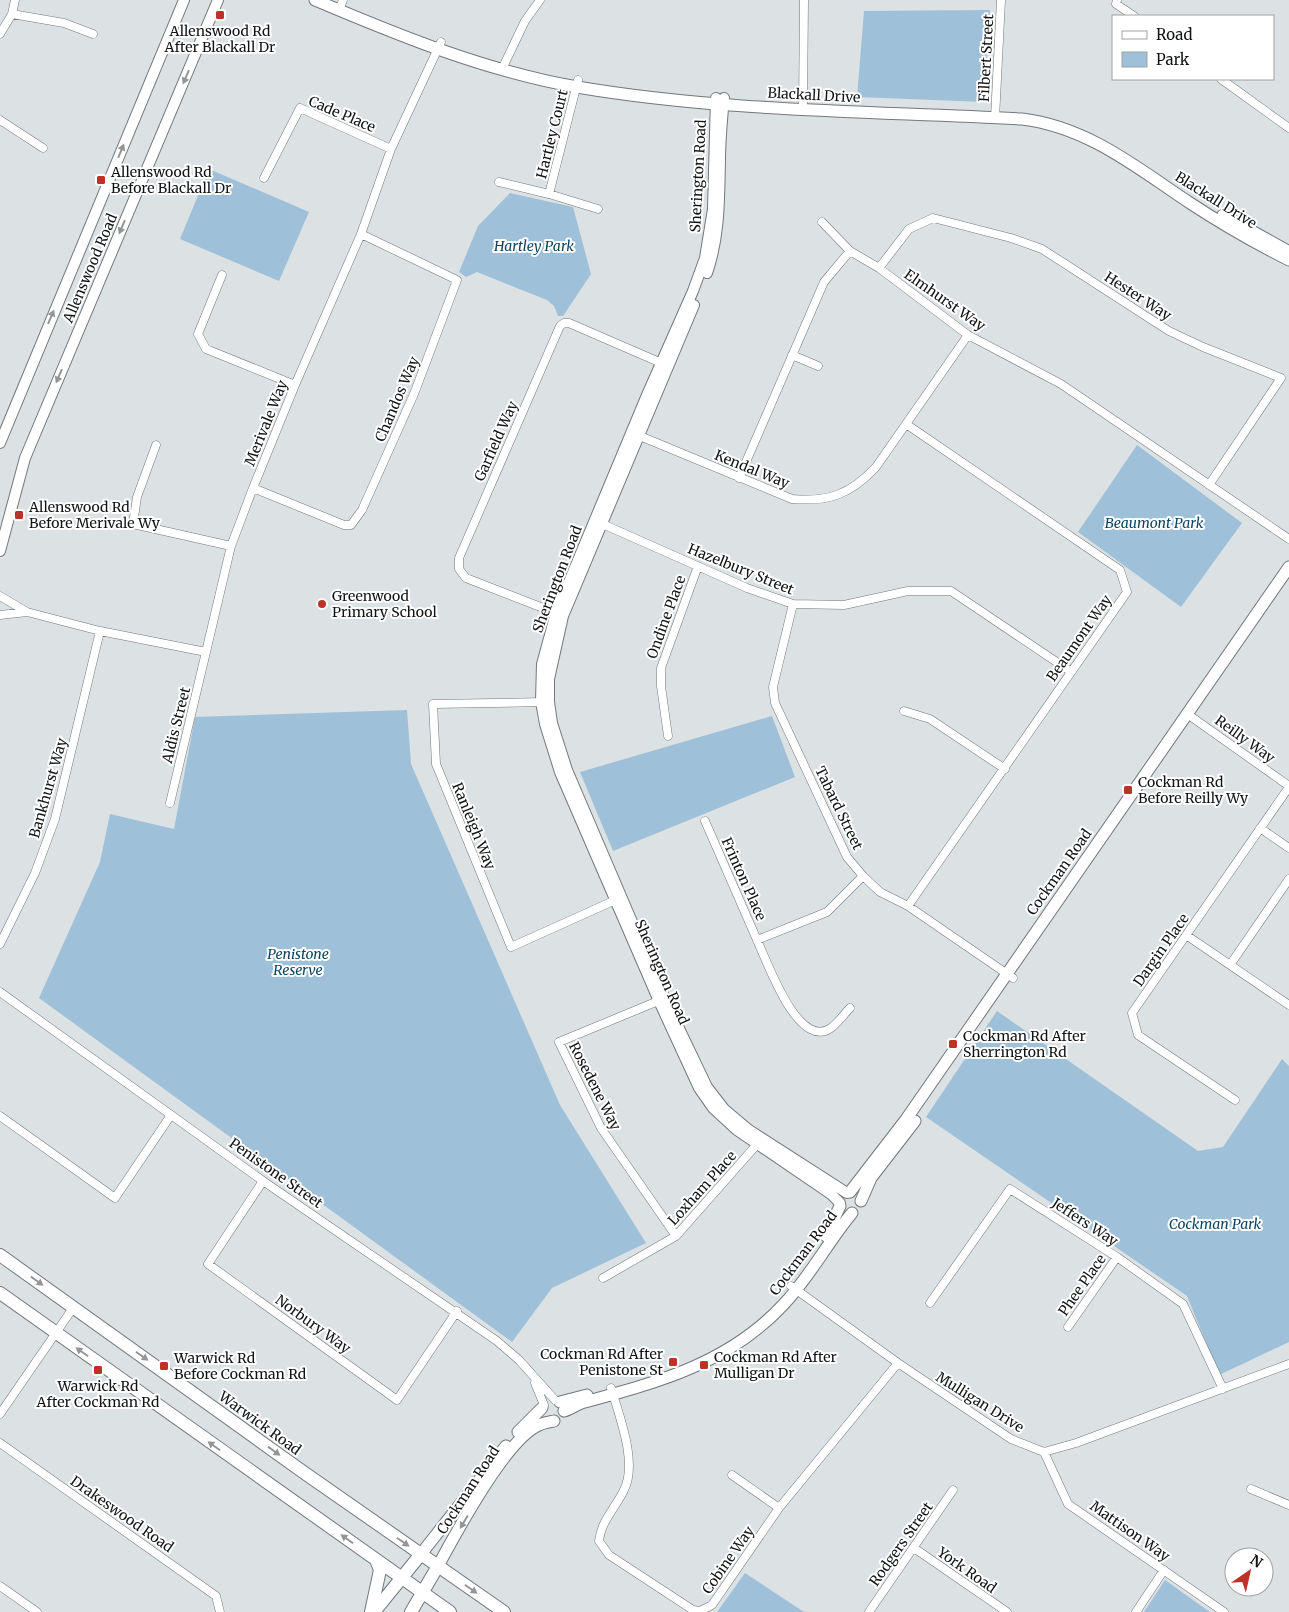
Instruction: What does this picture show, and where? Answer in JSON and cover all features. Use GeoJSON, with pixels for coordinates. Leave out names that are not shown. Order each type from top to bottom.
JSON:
{"type":"FeatureCollection","features":[{"type":"Feature","properties":{"kind":"main road","name":"Blackall Drive"},"geometry":{"type":"LineString","coordinates":[[315,0],[339,3],[440,46],[504,66],[577,83],[720,101],[803,107],[1052,118],[1080,126],[1100,136],[1200,202],[1289,252]]}},
{"type":"Feature","properties":{"kind":"main road","name":"Blackall Drive"},"geometry":{"type":"LineString","coordinates":[[995,114],[1056,126],[1094,140],[1207,214],[1289,260]]}},
{"type":"Feature","properties":{"kind":"main road","name":"Cockman Road"},"geometry":{"type":"LineString","coordinates":[[861,1201],[871,1178],[914,1122],[1010,975],[1289,567]]}},
{"type":"Feature","properties":{"kind":"main road","name":"Cockman Road"},"geometry":{"type":"LineString","coordinates":[[1189,714],[1289,578]]}},
{"type":"Feature","properties":{"kind":"main road","name":"Cockman Road"},"geometry":{"type":"LineString","coordinates":[[848,1192],[907,1118],[1010,975]]}},
{"type":"Feature","properties":{"kind":"main road"},"geometry":{"type":"LineString","coordinates":[[848,1192],[857,1194],[861,1201],[859,1209],[852,1214],[845,1212],[840,1204],[841,1197],[848,1192]]}},
{"type":"Feature","properties":{"kind":"main road","name":"Cockman Road"},"geometry":{"type":"LineString","coordinates":[[793,1288],[828,1232],[840,1204]]}},
{"type":"Feature","properties":{"kind":"main road","name":"Cockman Road"},"geometry":{"type":"LineString","coordinates":[[560,1404],[682,1373],[758,1331],[852,1214]]}},
{"type":"Feature","properties":{"kind":"main road","name":"Warwick Road"},"geometry":{"type":"LineString","coordinates":[[0,1255],[504,1612]]}},
{"type":"Feature","properties":{"kind":"main road"},"geometry":{"type":"LineString","coordinates":[[0,1293],[450,1612]]}},
{"type":"Feature","properties":{"kind":"main road"},"geometry":{"type":"LineString","coordinates":[[548,1401],[560,1404],[562,1417],[554,1421],[545,1418],[543,1407],[548,1401]]}},
{"type":"Feature","properties":{"kind":"main road","name":"Cockman Road"},"geometry":{"type":"LineString","coordinates":[[421,1554],[493,1460],[543,1407]]}},
{"type":"Feature","properties":{"kind":"main road","name":"Cockman Road"},"geometry":{"type":"LineString","coordinates":[[438,1566],[505,1458],[520,1439],[538,1425],[554,1421]]}},
{"type":"Feature","properties":{"kind":"main road"},"geometry":{"type":"LineString","coordinates":[[372,1612],[421,1554]]}},
{"type":"Feature","properties":{"kind":"main road"},"geometry":{"type":"LineString","coordinates":[[372,1612],[380,1570],[376,1560]]}},
{"type":"Feature","properties":{"kind":"main road"},"geometry":{"type":"LineString","coordinates":[[411,1612],[438,1566]]}},
{"type":"Feature","properties":{"kind":"street"},"geometry":{"type":"LineString","coordinates":[[0,34],[12,14],[15,0]]}},
{"type":"Feature","properties":{"kind":"street","name":"Allenswood Road"},"geometry":{"type":"LineString","coordinates":[[0,443],[184,0]]}},
{"type":"Feature","properties":{"kind":"street","name":"Allenswood Road"},"geometry":{"type":"LineString","coordinates":[[0,551],[25,458],[218,0]]}},
{"type":"Feature","properties":{"kind":"street"},"geometry":{"type":"LineString","coordinates":[[504,66],[525,21],[540,0]]}},
{"type":"Feature","properties":{"kind":"street"},"geometry":{"type":"LineString","coordinates":[[803,107],[804,0]]}},
{"type":"Feature","properties":{"kind":"street","name":"Filbert Street"},"geometry":{"type":"LineString","coordinates":[[995,114],[1001,0]]}},
{"type":"Feature","properties":{"kind":"street"},"geometry":{"type":"LineString","coordinates":[[1117,0],[1116,4],[1132,15]]}},
{"type":"Feature","properties":{"kind":"street"},"geometry":{"type":"LineString","coordinates":[[12,14],[64,23],[92,34]]}},
{"type":"Feature","properties":{"kind":"street","name":"Merivale Way"},"geometry":{"type":"LineString","coordinates":[[206,652],[231,546],[253,488],[295,385],[361,234],[391,149],[440,46]]}},
{"type":"Feature","properties":{"kind":"street"},"geometry":{"type":"LineString","coordinates":[[1222,80],[1289,128]]}},
{"type":"Feature","properties":{"kind":"street","name":"Hartley Court"},"geometry":{"type":"LineString","coordinates":[[549,194],[577,83]]}},
{"type":"Feature","properties":{"kind":"street","name":"Sherington Road"},"geometry":{"type":"LineString","coordinates":[[720,101],[720,206],[715,248],[706,277],[665,364],[597,522],[542,664],[545,702],[544,724],[560,772],[619,899],[690,1071],[705,1097],[725,1120],[848,1192]]}},
{"type":"Feature","properties":{"kind":"street","name":"Cade Place"},"geometry":{"type":"LineString","coordinates":[[264,178],[300,108],[391,149]]}},
{"type":"Feature","properties":{"kind":"street"},"geometry":{"type":"LineString","coordinates":[[0,120],[43,148]]}},
{"type":"Feature","properties":{"kind":"street","name":"Hartley Court"},"geometry":{"type":"LineString","coordinates":[[498,182],[549,194],[598,209]]}},
{"type":"Feature","properties":{"kind":"street","name":"Hester Way"},"geometry":{"type":"LineString","coordinates":[[879,268],[909,228],[933,218],[1011,238],[1042,249],[1169,331],[1203,347],[1281,378],[1209,485]]}},
{"type":"Feature","properties":{"kind":"street"},"geometry":{"type":"LineString","coordinates":[[738,478],[824,282],[850,251],[822,222]]}},
{"type":"Feature","properties":{"kind":"street","name":"Chandos Way"},"geometry":{"type":"LineString","coordinates":[[253,488],[344,525],[351,525],[362,510],[414,394],[457,280],[361,234]]}},
{"type":"Feature","properties":{"kind":"street","name":"Elmhurst Way"},"geometry":{"type":"LineString","coordinates":[[850,251],[879,268],[968,334],[1061,384],[1289,539]]}},
{"type":"Feature","properties":{"kind":"street"},"geometry":{"type":"LineString","coordinates":[[222,274],[198,334],[206,349],[295,385]]}},
{"type":"Feature","properties":{"kind":"street","name":"Garfield Way"},"geometry":{"type":"LineString","coordinates":[[560,614],[466,578],[459,568],[459,558],[560,326],[564,322],[665,364]]}},
{"type":"Feature","properties":{"kind":"street","name":"Kendal Way"},"geometry":{"type":"LineString","coordinates":[[636,435],[792,499],[818,501],[841,494],[867,477],[968,334]]}},
{"type":"Feature","properties":{"kind":"street"},"geometry":{"type":"LineString","coordinates":[[792,355],[818,366]]}},
{"type":"Feature","properties":{"kind":"street","name":"Beaumont Way"},"geometry":{"type":"LineString","coordinates":[[906,424],[1120,570],[1127,592],[1070,671],[1005,769],[908,906]]}},
{"type":"Feature","properties":{"kind":"street"},"geometry":{"type":"LineString","coordinates":[[156,445],[137,497],[133,524],[231,546]]}},
{"type":"Feature","properties":{"kind":"street","name":"Hazelbury Street"},"geometry":{"type":"LineString","coordinates":[[597,522],[747,588],[793,604],[844,605],[908,591],[951,591],[1070,671]]}},
{"type":"Feature","properties":{"kind":"street","name":"Ondine Place"},"geometry":{"type":"LineString","coordinates":[[668,736],[661,686],[661,668],[698,566]]}},
{"type":"Feature","properties":{"kind":"street"},"geometry":{"type":"LineString","coordinates":[[0,596],[27,612],[100,631],[206,652]]}},
{"type":"Feature","properties":{"kind":"street","name":"Tabard Street"},"geometry":{"type":"LineString","coordinates":[[793,604],[773,687],[775,703],[847,857],[880,892],[908,906],[1010,975]]}},
{"type":"Feature","properties":{"kind":"street"},"geometry":{"type":"LineString","coordinates":[[0,615],[27,612]]}},
{"type":"Feature","properties":{"kind":"street","name":"Bankhurst Way"},"geometry":{"type":"LineString","coordinates":[[0,944],[35,873],[55,819],[100,631]]}},
{"type":"Feature","properties":{"kind":"street","name":"Aldis Street"},"geometry":{"type":"LineString","coordinates":[[170,803],[206,652]]}},
{"type":"Feature","properties":{"kind":"street","name":"Ranleigh Way"},"geometry":{"type":"LineString","coordinates":[[545,702],[433,704],[436,764],[510,947],[619,899]]}},
{"type":"Feature","properties":{"kind":"street"},"geometry":{"type":"LineString","coordinates":[[904,711],[930,719],[1005,769]]}},
{"type":"Feature","properties":{"kind":"street","name":"Reilly Way"},"geometry":{"type":"LineString","coordinates":[[1189,714],[1289,786]]}},
{"type":"Feature","properties":{"kind":"street","name":"Dargin Place"},"geometry":{"type":"LineString","coordinates":[[1235,1100],[1138,1034],[1132,1013],[1289,786]]}},
{"type":"Feature","properties":{"kind":"street","name":"Frinton Place"},"geometry":{"type":"LineString","coordinates":[[705,821],[757,940],[827,912],[863,876]]}},
{"type":"Feature","properties":{"kind":"street"},"geometry":{"type":"LineString","coordinates":[[1260,828],[1289,848]]}},
{"type":"Feature","properties":{"kind":"street"},"geometry":{"type":"LineString","coordinates":[[1230,965],[1289,879]]}},
{"type":"Feature","properties":{"kind":"street"},"geometry":{"type":"LineString","coordinates":[[1186,935],[1289,1005]]}},
{"type":"Feature","properties":{"kind":"street"},"geometry":{"type":"LineString","coordinates":[[757,940],[793,1016],[806,1026],[816,1031],[830,1028],[850,1008]]}},
{"type":"Feature","properties":{"kind":"street","name":"Penistone Street"},"geometry":{"type":"LineString","coordinates":[[0,992],[263,1181],[457,1311],[512,1353],[560,1404]]}},
{"type":"Feature","properties":{"kind":"street","name":"Rosedene Way"},"geometry":{"type":"LineString","coordinates":[[662,1000],[559,1042],[601,1128],[676,1236]]}},
{"type":"Feature","properties":{"kind":"street"},"geometry":{"type":"LineString","coordinates":[[0,1116],[116,1198],[171,1115]]}},
{"type":"Feature","properties":{"kind":"street","name":"Sherington Road"},"geometry":{"type":"LineString","coordinates":[[759,1141],[831,1194],[840,1204]]}},
{"type":"Feature","properties":{"kind":"street","name":"Loxham Place"},"geometry":{"type":"LineString","coordinates":[[603,1278],[676,1236],[759,1141]]}},
{"type":"Feature","properties":{"kind":"street","name":"Norbury Way"},"geometry":{"type":"LineString","coordinates":[[263,1181],[208,1264],[397,1400],[457,1311]]}},
{"type":"Feature","properties":{"kind":"street","name":"Jeffers Way"},"geometry":{"type":"LineString","coordinates":[[930,1303],[1010,1188],[1117,1257],[1183,1304],[1223,1389]]}},
{"type":"Feature","properties":{"kind":"street","name":"Phee Place"},"geometry":{"type":"LineString","coordinates":[[1068,1327],[1117,1257]]}},
{"type":"Feature","properties":{"kind":"street","name":"Mulligan Drive"},"geometry":{"type":"LineString","coordinates":[[793,1288],[898,1364],[1011,1439],[1044,1452]]}},
{"type":"Feature","properties":{"kind":"street"},"geometry":{"type":"LineString","coordinates":[[0,1414],[73,1308]]}},
{"type":"Feature","properties":{"kind":"street","name":"Cobine Way"},"geometry":{"type":"LineString","coordinates":[[612,1392],[628,1454],[630,1475],[617,1503],[600,1528],[599,1540],[608,1555],[693,1610],[700,1612],[712,1605],[779,1508],[898,1364]]}},
{"type":"Feature","properties":{"kind":"street"},"geometry":{"type":"LineString","coordinates":[[1044,1452],[1076,1443],[1289,1364]]}},
{"type":"Feature","properties":{"kind":"street","name":"Penistone Street"},"geometry":{"type":"LineString","coordinates":[[534,1378],[543,1407]]}},
{"type":"Feature","properties":{"kind":"street","name":"Drakeswood Road"},"geometry":{"type":"LineString","coordinates":[[0,1443],[216,1596],[220,1612]]}},
{"type":"Feature","properties":{"kind":"street","name":"Mattison Way"},"geometry":{"type":"LineString","coordinates":[[1044,1452],[1068,1504],[1224,1612]]}},
{"type":"Feature","properties":{"kind":"street"},"geometry":{"type":"LineString","coordinates":[[732,1475],[779,1508]]}},
{"type":"Feature","properties":{"kind":"street"},"geometry":{"type":"LineString","coordinates":[[1251,1489],[1289,1505]]}},
{"type":"Feature","properties":{"kind":"street","name":"Rodgers Street"},"geometry":{"type":"LineString","coordinates":[[869,1612],[952,1490]]}},
{"type":"Feature","properties":{"kind":"street","name":"York Road"},"geometry":{"type":"LineString","coordinates":[[914,1548],[1007,1612]]}},
{"type":"Feature","properties":{"kind":"street"},"geometry":{"type":"LineString","coordinates":[[1136,1612],[1164,1570]]}},
{"type":"Feature","properties":{"kind":"street"},"geometry":{"type":"LineString","coordinates":[[0,1586],[37,1612]]}},
{"type":"Feature","properties":{"kind":"green space"},"geometry":{"type":"Polygon","coordinates":[[[990,10],[984,102],[857,97],[864,11],[990,10]]]}},
{"type":"Feature","properties":{"kind":"green space"},"geometry":{"type":"Polygon","coordinates":[[[209,169],[309,212],[279,281],[180,239],[209,169]]]}},
{"type":"Feature","properties":{"kind":"green space","name":"Hartley Park"},"geometry":{"type":"Polygon","coordinates":[[[510,193],[573,207],[591,274],[563,316],[558,316],[554,306],[547,300],[477,272],[466,277],[459,272],[478,226],[510,193]]]}},
{"type":"Feature","properties":{"kind":"green space","name":"Beaumont Park"},"geometry":{"type":"Polygon","coordinates":[[[1137,445],[1242,523],[1181,607],[1078,532],[1137,445]]]}},
{"type":"Feature","properties":{"kind":"green space","name":"Penistone Reserve"},"geometry":{"type":"Polygon","coordinates":[[[407,710],[411,764],[560,1105],[646,1243],[552,1288],[512,1342],[39,998],[100,862],[110,814],[174,829],[195,717],[407,710]]]}},
{"type":"Feature","properties":{"kind":"green space"},"geometry":{"type":"Polygon","coordinates":[[[772,716],[795,777],[613,851],[580,772],[772,716]]]}},
{"type":"Feature","properties":{"kind":"green space","name":"Cockman Park"},"geometry":{"type":"Polygon","coordinates":[[[997,1011],[1198,1151],[1223,1147],[1282,1059],[1289,1066],[1289,1342],[1219,1375],[1187,1296],[926,1117],[997,1011]]]}},
{"type":"Feature","properties":{"kind":"green space"},"geometry":{"type":"Polygon","coordinates":[[[745,1573],[804,1612],[717,1612],[745,1573]]]}},
{"type":"Feature","properties":{"kind":"green space"},"geometry":{"type":"Polygon","coordinates":[[[1165,1580],[1210,1612],[1144,1612],[1165,1580]]]}},
{"type":"Feature","properties":{"kind":"place","name":"Allenswood Rd After Blackall Dr"},"geometry":{"type":"Point","coordinates":[220,15]}},
{"type":"Feature","properties":{"kind":"place","name":"Allenswood Rd Before Blackall Dr"},"geometry":{"type":"Point","coordinates":[101,180]}},
{"type":"Feature","properties":{"kind":"place","name":"Allenswood Rd Before Merivale Wy"},"geometry":{"type":"Point","coordinates":[19,515]}},
{"type":"Feature","properties":{"kind":"place","name":"Greenwood Primary School"},"geometry":{"type":"Point","coordinates":[322,604]}},
{"type":"Feature","properties":{"kind":"place","name":"Cockman Rd Before Reilly Wy"},"geometry":{"type":"Point","coordinates":[1128,790]}},
{"type":"Feature","properties":{"kind":"place","name":"Cockman Rd After Sherrington Rd"},"geometry":{"type":"Point","coordinates":[953,1044]}},
{"type":"Feature","properties":{"kind":"place","name":"Cockman Rd After Penistone St"},"geometry":{"type":"Point","coordinates":[673,1362]}},
{"type":"Feature","properties":{"kind":"place","name":"Cockman Rd After Mulligan Dr"},"geometry":{"type":"Point","coordinates":[704,1365]}},
{"type":"Feature","properties":{"kind":"place","name":"Warwick Rd Before Cockman Rd"},"geometry":{"type":"Point","coordinates":[164,1366]}},
{"type":"Feature","properties":{"kind":"place","name":"Warwick Rd After Cockman Rd"},"geometry":{"type":"Point","coordinates":[98,1370]}}]}
